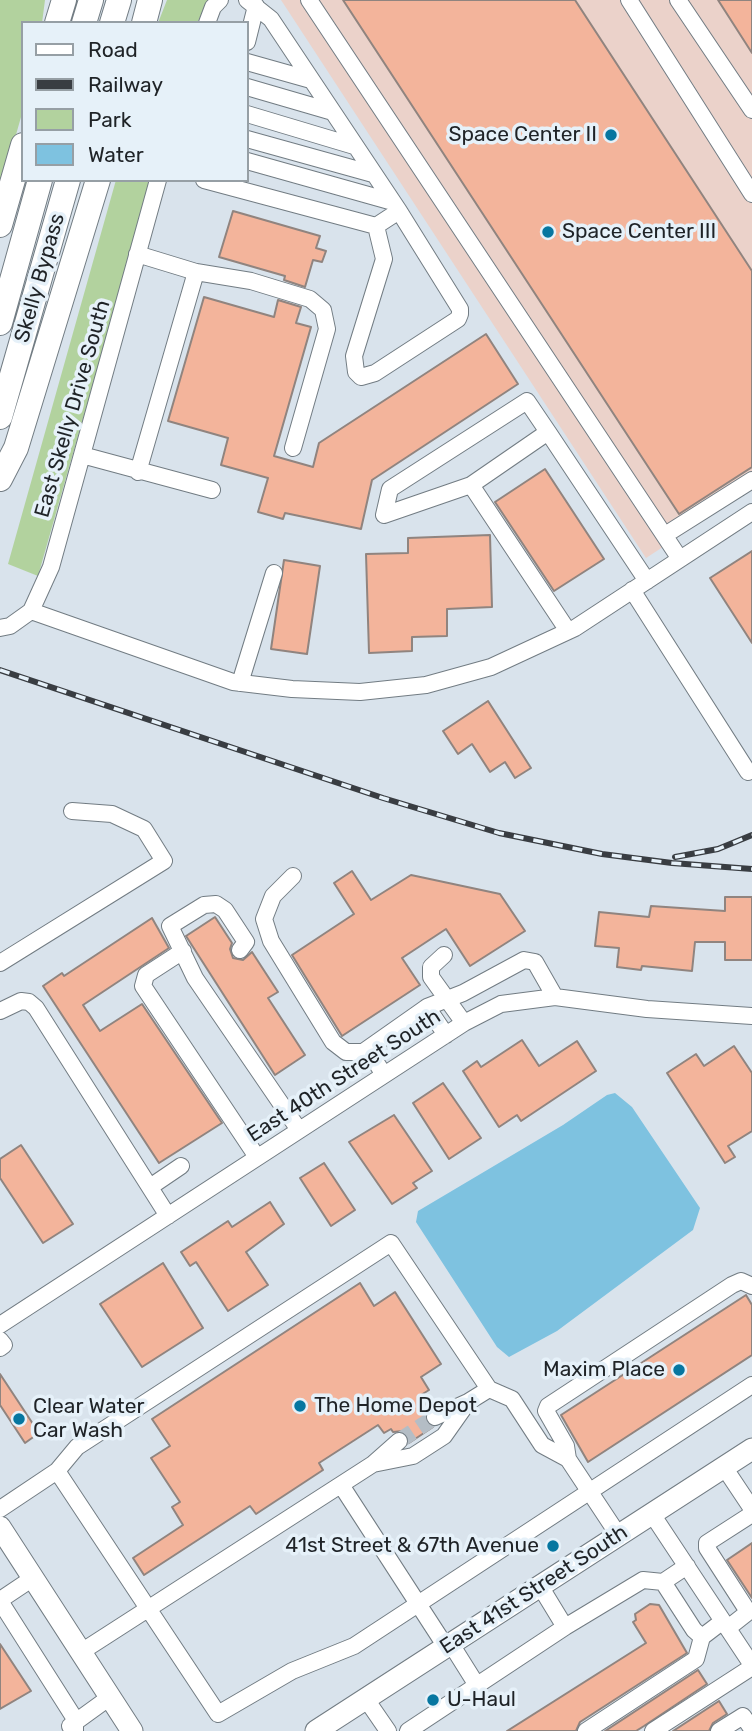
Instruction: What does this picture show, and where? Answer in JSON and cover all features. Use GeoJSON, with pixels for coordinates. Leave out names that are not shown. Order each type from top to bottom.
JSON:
{"type":"FeatureCollection","features":[{"type":"Feature","properties":{"kind":"highway"},"geometry":{"type":"LineString","coordinates":[[58,21],[64,0]]}},
{"type":"Feature","properties":{"kind":"highway"},"geometry":{"type":"LineString","coordinates":[[85,21],[91,0]]}},
{"type":"Feature","properties":{"kind":"highway"},"geometry":{"type":"LineString","coordinates":[[114,21],[119,0]]}},
{"type":"Feature","properties":{"kind":"highway"},"geometry":{"type":"LineString","coordinates":[[145,21],[150,0]]}},
{"type":"Feature","properties":{"kind":"highway"},"geometry":{"type":"LineString","coordinates":[[0,225],[21,152]]}},
{"type":"Feature","properties":{"kind":"highway","name":"Skelly Bypass"},"geometry":{"type":"LineString","coordinates":[[0,323],[39,182]]}},
{"type":"Feature","properties":{"kind":"highway","name":"Skelly Bypass"},"geometry":{"type":"LineString","coordinates":[[0,417],[67,182]]}},
{"type":"Feature","properties":{"kind":"highway"},"geometry":{"type":"LineString","coordinates":[[0,479],[16,448],[97,182]]}},
{"type":"Feature","properties":{"kind":"main road","name":"East 41st Street South"},"geometry":{"type":"LineString","coordinates":[[316,1731],[752,1449]]}},
{"type":"Feature","properties":{"kind":"main road"},"geometry":{"type":"LineString","coordinates":[[0,1527],[132,1731]]}},
{"type":"Feature","properties":{"kind":"street"},"geometry":{"type":"LineString","coordinates":[[309,0],[680,559]]}},
{"type":"Feature","properties":{"kind":"street"},"geometry":{"type":"LineString","coordinates":[[629,0],[752,194]]}},
{"type":"Feature","properties":{"kind":"street"},"geometry":{"type":"LineString","coordinates":[[678,0],[752,110]]}},
{"type":"Feature","properties":{"kind":"street"},"geometry":{"type":"LineString","coordinates":[[208,21],[217,3]]}},
{"type":"Feature","properties":{"kind":"street"},"geometry":{"type":"LineString","coordinates":[[248,32],[251,3]]}},
{"type":"Feature","properties":{"kind":"street"},"geometry":{"type":"LineString","coordinates":[[251,3],[271,19],[460,309],[458,319],[375,373],[360,377],[356,372],[354,356],[384,259],[376,226]]}},
{"type":"Feature","properties":{"kind":"street"},"geometry":{"type":"LineString","coordinates":[[248,62],[311,80]]}},
{"type":"Feature","properties":{"kind":"street"},"geometry":{"type":"LineString","coordinates":[[248,87],[332,112]]}},
{"type":"Feature","properties":{"kind":"street"},"geometry":{"type":"LineString","coordinates":[[248,114],[354,146]]}},
{"type":"Feature","properties":{"kind":"street"},"geometry":{"type":"LineString","coordinates":[[248,139],[373,174]]}},
{"type":"Feature","properties":{"kind":"street"},"geometry":{"type":"LineString","coordinates":[[248,161],[396,207]]}},
{"type":"Feature","properties":{"kind":"street","name":"East Skelly Drive South"},"geometry":{"type":"LineString","coordinates":[[31,611],[51,567],[157,182]]}},
{"type":"Feature","properties":{"kind":"street"},"geometry":{"type":"LineString","coordinates":[[213,182],[376,226]]}},
{"type":"Feature","properties":{"kind":"street"},"geometry":{"type":"LineString","coordinates":[[376,226],[396,207]]}},
{"type":"Feature","properties":{"kind":"street"},"geometry":{"type":"LineString","coordinates":[[137,254],[196,272],[251,281],[299,295],[310,299],[323,310],[327,329],[293,448]]}},
{"type":"Feature","properties":{"kind":"street"},"geometry":{"type":"LineString","coordinates":[[138,472],[196,272]]}},
{"type":"Feature","properties":{"kind":"street"},"geometry":{"type":"LineString","coordinates":[[548,432],[471,485],[384,515],[390,489],[527,401],[548,432],[647,581]]}},
{"type":"Feature","properties":{"kind":"street"},"geometry":{"type":"LineString","coordinates":[[82,455],[212,490]]}},
{"type":"Feature","properties":{"kind":"street"},"geometry":{"type":"LineString","coordinates":[[665,535],[752,480]]}},
{"type":"Feature","properties":{"kind":"street"},"geometry":{"type":"LineString","coordinates":[[471,485],[568,631]]}},
{"type":"Feature","properties":{"kind":"street"},"geometry":{"type":"LineString","coordinates":[[0,628],[10,626],[31,611],[240,683],[292,690],[360,692],[426,685],[491,667],[568,631],[752,512]]}},
{"type":"Feature","properties":{"kind":"street"},"geometry":{"type":"LineString","coordinates":[[240,683],[274,573]]}},
{"type":"Feature","properties":{"kind":"street"},"geometry":{"type":"LineString","coordinates":[[632,590],[748,772]]}},
{"type":"Feature","properties":{"kind":"street"},"geometry":{"type":"LineString","coordinates":[[0,962],[164,861],[144,829],[112,814],[72,811]]}},
{"type":"Feature","properties":{"kind":"street"},"geometry":{"type":"LineString","coordinates":[[293,876],[273,896],[264,919],[271,941],[333,1042],[346,1052],[363,1052],[374,1059],[384,1075]]}},
{"type":"Feature","properties":{"kind":"street"},"geometry":{"type":"LineString","coordinates":[[240,950],[246,942],[225,910],[216,904],[204,905],[170,926],[195,978],[299,1130]]}},
{"type":"Feature","properties":{"kind":"street"},"geometry":{"type":"LineString","coordinates":[[183,951],[146,975],[143,986],[257,1157]]}},
{"type":"Feature","properties":{"kind":"street"},"geometry":{"type":"LineString","coordinates":[[444,955],[430,967],[431,977],[464,1023]]}},
{"type":"Feature","properties":{"kind":"street"},"geometry":{"type":"LineString","coordinates":[[363,1052],[427,1007],[530,959],[538,966],[555,997]]}},
{"type":"Feature","properties":{"kind":"street"},"geometry":{"type":"LineString","coordinates":[[477,985],[488,1009]]}},
{"type":"Feature","properties":{"kind":"street","name":"East 40th Street South"},"geometry":{"type":"LineString","coordinates":[[0,1325],[488,1009],[527,999],[555,997],[647,1009],[752,1016]]}},
{"type":"Feature","properties":{"kind":"street"},"geometry":{"type":"LineString","coordinates":[[0,1011],[21,1001],[29,1002],[36,1008],[168,1216]]}},
{"type":"Feature","properties":{"kind":"street"},"geometry":{"type":"LineString","coordinates":[[427,1007],[446,1035]]}},
{"type":"Feature","properties":{"kind":"street"},"geometry":{"type":"LineString","coordinates":[[150,1187],[181,1166]]}},
{"type":"Feature","properties":{"kind":"street"},"geometry":{"type":"LineString","coordinates":[[0,1508],[57,1471],[77,1447],[391,1243],[489,1389],[512,1399],[542,1445],[568,1459]]}},
{"type":"Feature","properties":{"kind":"street"},"geometry":{"type":"LineString","coordinates":[[619,1536],[568,1459],[566,1446],[546,1411],[548,1406],[732,1285],[741,1282],[752,1286]]}},
{"type":"Feature","properties":{"kind":"street"},"geometry":{"type":"LineString","coordinates":[[0,1340],[4,1345],[0,1348]]}},
{"type":"Feature","properties":{"kind":"street"},"geometry":{"type":"LineString","coordinates":[[57,1471],[218,1714],[292,1671],[354,1646],[752,1385]]}},
{"type":"Feature","properties":{"kind":"street"},"geometry":{"type":"LineString","coordinates":[[435,1417],[489,1389]]}},
{"type":"Feature","properties":{"kind":"street"},"geometry":{"type":"LineString","coordinates":[[373,1464],[413,1456],[444,1436],[468,1402]]}},
{"type":"Feature","properties":{"kind":"street"},"geometry":{"type":"LineString","coordinates":[[81,1652],[373,1464],[399,1441]]}},
{"type":"Feature","properties":{"kind":"street"},"geometry":{"type":"LineString","coordinates":[[586,1731],[696,1659],[702,1636],[747,1614],[707,1548],[707,1543],[752,1512],[724,1467]]}},
{"type":"Feature","properties":{"kind":"street"},"geometry":{"type":"LineString","coordinates":[[341,1485],[418,1603],[478,1686]]}},
{"type":"Feature","properties":{"kind":"street"},"geometry":{"type":"LineString","coordinates":[[652,1514],[752,1666],[653,1731]]}},
{"type":"Feature","properties":{"kind":"street"},"geometry":{"type":"LineString","coordinates":[[408,1731],[565,1627],[643,1580],[663,1582],[687,1566]]}},
{"type":"Feature","properties":{"kind":"street"},"geometry":{"type":"LineString","coordinates":[[33,1578],[0,1600],[72,1727],[110,1697]]}},
{"type":"Feature","properties":{"kind":"street"},"geometry":{"type":"LineString","coordinates":[[663,1582],[694,1630],[702,1636]]}},
{"type":"Feature","properties":{"kind":"street"},"geometry":{"type":"LineString","coordinates":[[540,1586],[565,1627]]}},
{"type":"Feature","properties":{"kind":"street"},"geometry":{"type":"LineString","coordinates":[[366,1699],[388,1731]]}},
{"type":"Feature","properties":{"kind":"street"},"geometry":{"type":"LineString","coordinates":[[719,1731],[743,1716],[752,1730]]}},
{"type":"Feature","properties":{"kind":"shaded area"},"geometry":{"type":"Polygon","coordinates":[[[281,0],[752,0],[752,489],[646,558],[281,0]]]}},
{"type":"Feature","properties":{"kind":"green space"},"geometry":{"type":"Polygon","coordinates":[[[0,0],[45,0],[42,21],[21,21],[21,117],[0,191],[0,0]]]}},
{"type":"Feature","properties":{"kind":"green space"},"geometry":{"type":"Polygon","coordinates":[[[167,0],[209,0],[198,21],[159,21],[167,0]]]}},
{"type":"Feature","properties":{"kind":"green space"},"geometry":{"type":"Polygon","coordinates":[[[115,182],[150,182],[38,576],[8,564],[115,182]]]}},
{"type":"Feature","properties":{"kind":"water"},"geometry":{"type":"Polygon","coordinates":[[[615,1093],[632,1107],[700,1208],[693,1230],[557,1331],[509,1357],[497,1347],[416,1222],[418,1211],[563,1125],[607,1095],[615,1093]]]}},
{"type":"Feature","properties":{"kind":"building"},"geometry":{"type":"Polygon","coordinates":[[[343,0],[575,0],[752,271],[752,467],[679,514],[343,0]]]}},
{"type":"Feature","properties":{"kind":"building"},"geometry":{"type":"Polygon","coordinates":[[[718,0],[752,0],[752,53],[718,0]]]}},
{"type":"Feature","properties":{"kind":"building"},"geometry":{"type":"Polygon","coordinates":[[[233,211],[320,236],[316,248],[326,251],[322,262],[313,260],[305,287],[284,280],[285,276],[219,257],[233,211]]]}},
{"type":"Feature","properties":{"kind":"building"},"geometry":{"type":"Polygon","coordinates":[[[204,297],[274,317],[278,300],[301,307],[296,323],[311,327],[274,456],[313,467],[319,443],[486,334],[518,384],[372,480],[361,529],[285,513],[283,519],[258,512],[268,478],[221,465],[228,438],[168,421],[204,297]]]}},
{"type":"Feature","properties":{"kind":"building"},"geometry":{"type":"Polygon","coordinates":[[[545,469],[604,559],[554,591],[495,502],[545,469]]]}},
{"type":"Feature","properties":{"kind":"building"},"geometry":{"type":"Polygon","coordinates":[[[490,535],[492,607],[447,609],[447,636],[412,637],[412,651],[369,653],[366,554],[408,553],[408,538],[490,535]]]}},
{"type":"Feature","properties":{"kind":"building"},"geometry":{"type":"Polygon","coordinates":[[[752,551],[752,643],[710,578],[752,551]]]}},
{"type":"Feature","properties":{"kind":"building"},"geometry":{"type":"Polygon","coordinates":[[[284,560],[320,566],[307,654],[271,649],[284,560]]]}},
{"type":"Feature","properties":{"kind":"building"},"geometry":{"type":"Polygon","coordinates":[[[488,701],[531,768],[515,778],[505,762],[490,772],[472,744],[458,754],[443,731],[488,701]]]}},
{"type":"Feature","properties":{"kind":"building"},"geometry":{"type":"Polygon","coordinates":[[[352,871],[371,900],[411,875],[500,894],[525,931],[470,966],[446,929],[402,958],[420,985],[342,1036],[292,955],[354,914],[334,883],[352,871]]]}},
{"type":"Feature","properties":{"kind":"building"},"geometry":{"type":"Polygon","coordinates":[[[725,897],[752,897],[752,960],[725,960],[725,942],[695,942],[692,971],[642,966],[641,970],[617,967],[619,948],[595,946],[599,912],[649,917],[651,906],[725,911],[725,897]]]}},
{"type":"Feature","properties":{"kind":"building"},"geometry":{"type":"Polygon","coordinates":[[[215,917],[232,943],[230,949],[233,958],[243,960],[252,952],[278,992],[268,998],[305,1055],[275,1075],[186,936],[215,917]]]}},
{"type":"Feature","properties":{"kind":"building"},"geometry":{"type":"Polygon","coordinates":[[[152,918],[169,948],[83,1005],[100,1031],[142,1004],[222,1123],[159,1163],[43,986],[62,973],[64,976],[152,918]]]}},
{"type":"Feature","properties":{"kind":"building"},"geometry":{"type":"Polygon","coordinates":[[[522,1040],[539,1066],[577,1041],[596,1071],[521,1121],[517,1115],[499,1127],[463,1071],[477,1061],[481,1067],[522,1040]]]}},
{"type":"Feature","properties":{"kind":"building"},"geometry":{"type":"Polygon","coordinates":[[[734,1046],[752,1073],[752,1131],[728,1146],[735,1157],[725,1163],[667,1073],[696,1054],[704,1066],[734,1046]]]}},
{"type":"Feature","properties":{"kind":"building"},"geometry":{"type":"Polygon","coordinates":[[[443,1083],[481,1138],[449,1159],[413,1103],[443,1083]]]}},
{"type":"Feature","properties":{"kind":"building"},"geometry":{"type":"Polygon","coordinates":[[[394,1115],[432,1171],[413,1183],[417,1188],[392,1204],[349,1142],[394,1115]]]}},
{"type":"Feature","properties":{"kind":"building"},"geometry":{"type":"Polygon","coordinates":[[[21,1145],[73,1224],[43,1243],[0,1178],[0,1159],[21,1145]]]}},
{"type":"Feature","properties":{"kind":"building"},"geometry":{"type":"Polygon","coordinates":[[[324,1163],[355,1210],[331,1226],[300,1178],[324,1163]]]}},
{"type":"Feature","properties":{"kind":"building"},"geometry":{"type":"Polygon","coordinates":[[[270,1202],[284,1224],[246,1252],[268,1285],[228,1311],[196,1262],[190,1266],[181,1252],[228,1221],[232,1227],[270,1202]]]}},
{"type":"Feature","properties":{"kind":"building"},"geometry":{"type":"Polygon","coordinates":[[[163,1263],[203,1328],[142,1367],[100,1304],[163,1263]]]}},
{"type":"Feature","properties":{"kind":"building","name":"The Home Depot"},"geometry":{"type":"Polygon","coordinates":[[[360,1283],[374,1306],[395,1292],[441,1364],[421,1377],[429,1390],[421,1395],[429,1409],[425,1421],[433,1427],[409,1443],[403,1431],[393,1432],[391,1429],[384,1433],[378,1425],[319,1463],[323,1470],[256,1514],[250,1506],[144,1575],[133,1558],[183,1525],[172,1507],[180,1502],[151,1458],[170,1446],[152,1419],[360,1283]]]}},
{"type":"Feature","properties":{"kind":"building","name":"Maxim Place"},"geometry":{"type":"Polygon","coordinates":[[[746,1295],[752,1305],[752,1355],[588,1462],[561,1415],[746,1295]]]}},
{"type":"Feature","properties":{"kind":"building","name":"Clear Water Car Wash"},"geometry":{"type":"Polygon","coordinates":[[[0,1374],[39,1433],[25,1443],[0,1405],[0,1374]]]}},
{"type":"Feature","properties":{"kind":"building"},"geometry":{"type":"Polygon","coordinates":[[[752,1543],[752,1598],[727,1560],[752,1543]]]}},
{"type":"Feature","properties":{"kind":"building"},"geometry":{"type":"Polygon","coordinates":[[[650,1604],[659,1605],[687,1653],[580,1722],[576,1731],[507,1731],[646,1643],[633,1622],[636,1620],[635,1614],[650,1604]]]}},
{"type":"Feature","properties":{"kind":"building"},"geometry":{"type":"Polygon","coordinates":[[[0,1644],[31,1691],[0,1709],[0,1644]]]}},
{"type":"Feature","properties":{"kind":"building"},"geometry":{"type":"Polygon","coordinates":[[[698,1670],[707,1684],[644,1726],[636,1731],[605,1731],[698,1670]]]}},
{"type":"Feature","properties":{"kind":"building"},"geometry":{"type":"Polygon","coordinates":[[[719,1701],[727,1714],[713,1723],[709,1731],[673,1731],[719,1701]]]}},
{"type":"Feature","properties":{"kind":"tunnel"},"geometry":{"type":"LineString","coordinates":[[399,1441],[435,1417]]}},
{"type":"Feature","properties":{"kind":"railway"},"geometry":{"type":"LineString","coordinates":[[0,670],[383,798],[499,833],[602,854],[752,869]]}},
{"type":"Feature","properties":{"kind":"railway"},"geometry":{"type":"LineString","coordinates":[[675,857],[718,849],[752,835]]}},
{"type":"Feature","properties":{"kind":"place","name":"Space Center II"},"geometry":{"type":"Point","coordinates":[611,135]}},
{"type":"Feature","properties":{"kind":"place","name":"Space Center III"},"geometry":{"type":"Point","coordinates":[548,232]}},
{"type":"Feature","properties":{"kind":"place","name":"Maxim Place"},"geometry":{"type":"Point","coordinates":[679,1370]}},
{"type":"Feature","properties":{"kind":"place","name":"The Home Depot"},"geometry":{"type":"Point","coordinates":[300,1406]}},
{"type":"Feature","properties":{"kind":"place","name":"Clear Water Car Wash"},"geometry":{"type":"Point","coordinates":[19,1419]}},
{"type":"Feature","properties":{"kind":"place","name":"41st Street & 67th Avenue"},"geometry":{"type":"Point","coordinates":[553,1546]}},
{"type":"Feature","properties":{"kind":"place","name":"U-Haul"},"geometry":{"type":"Point","coordinates":[433,1700]}}]}
